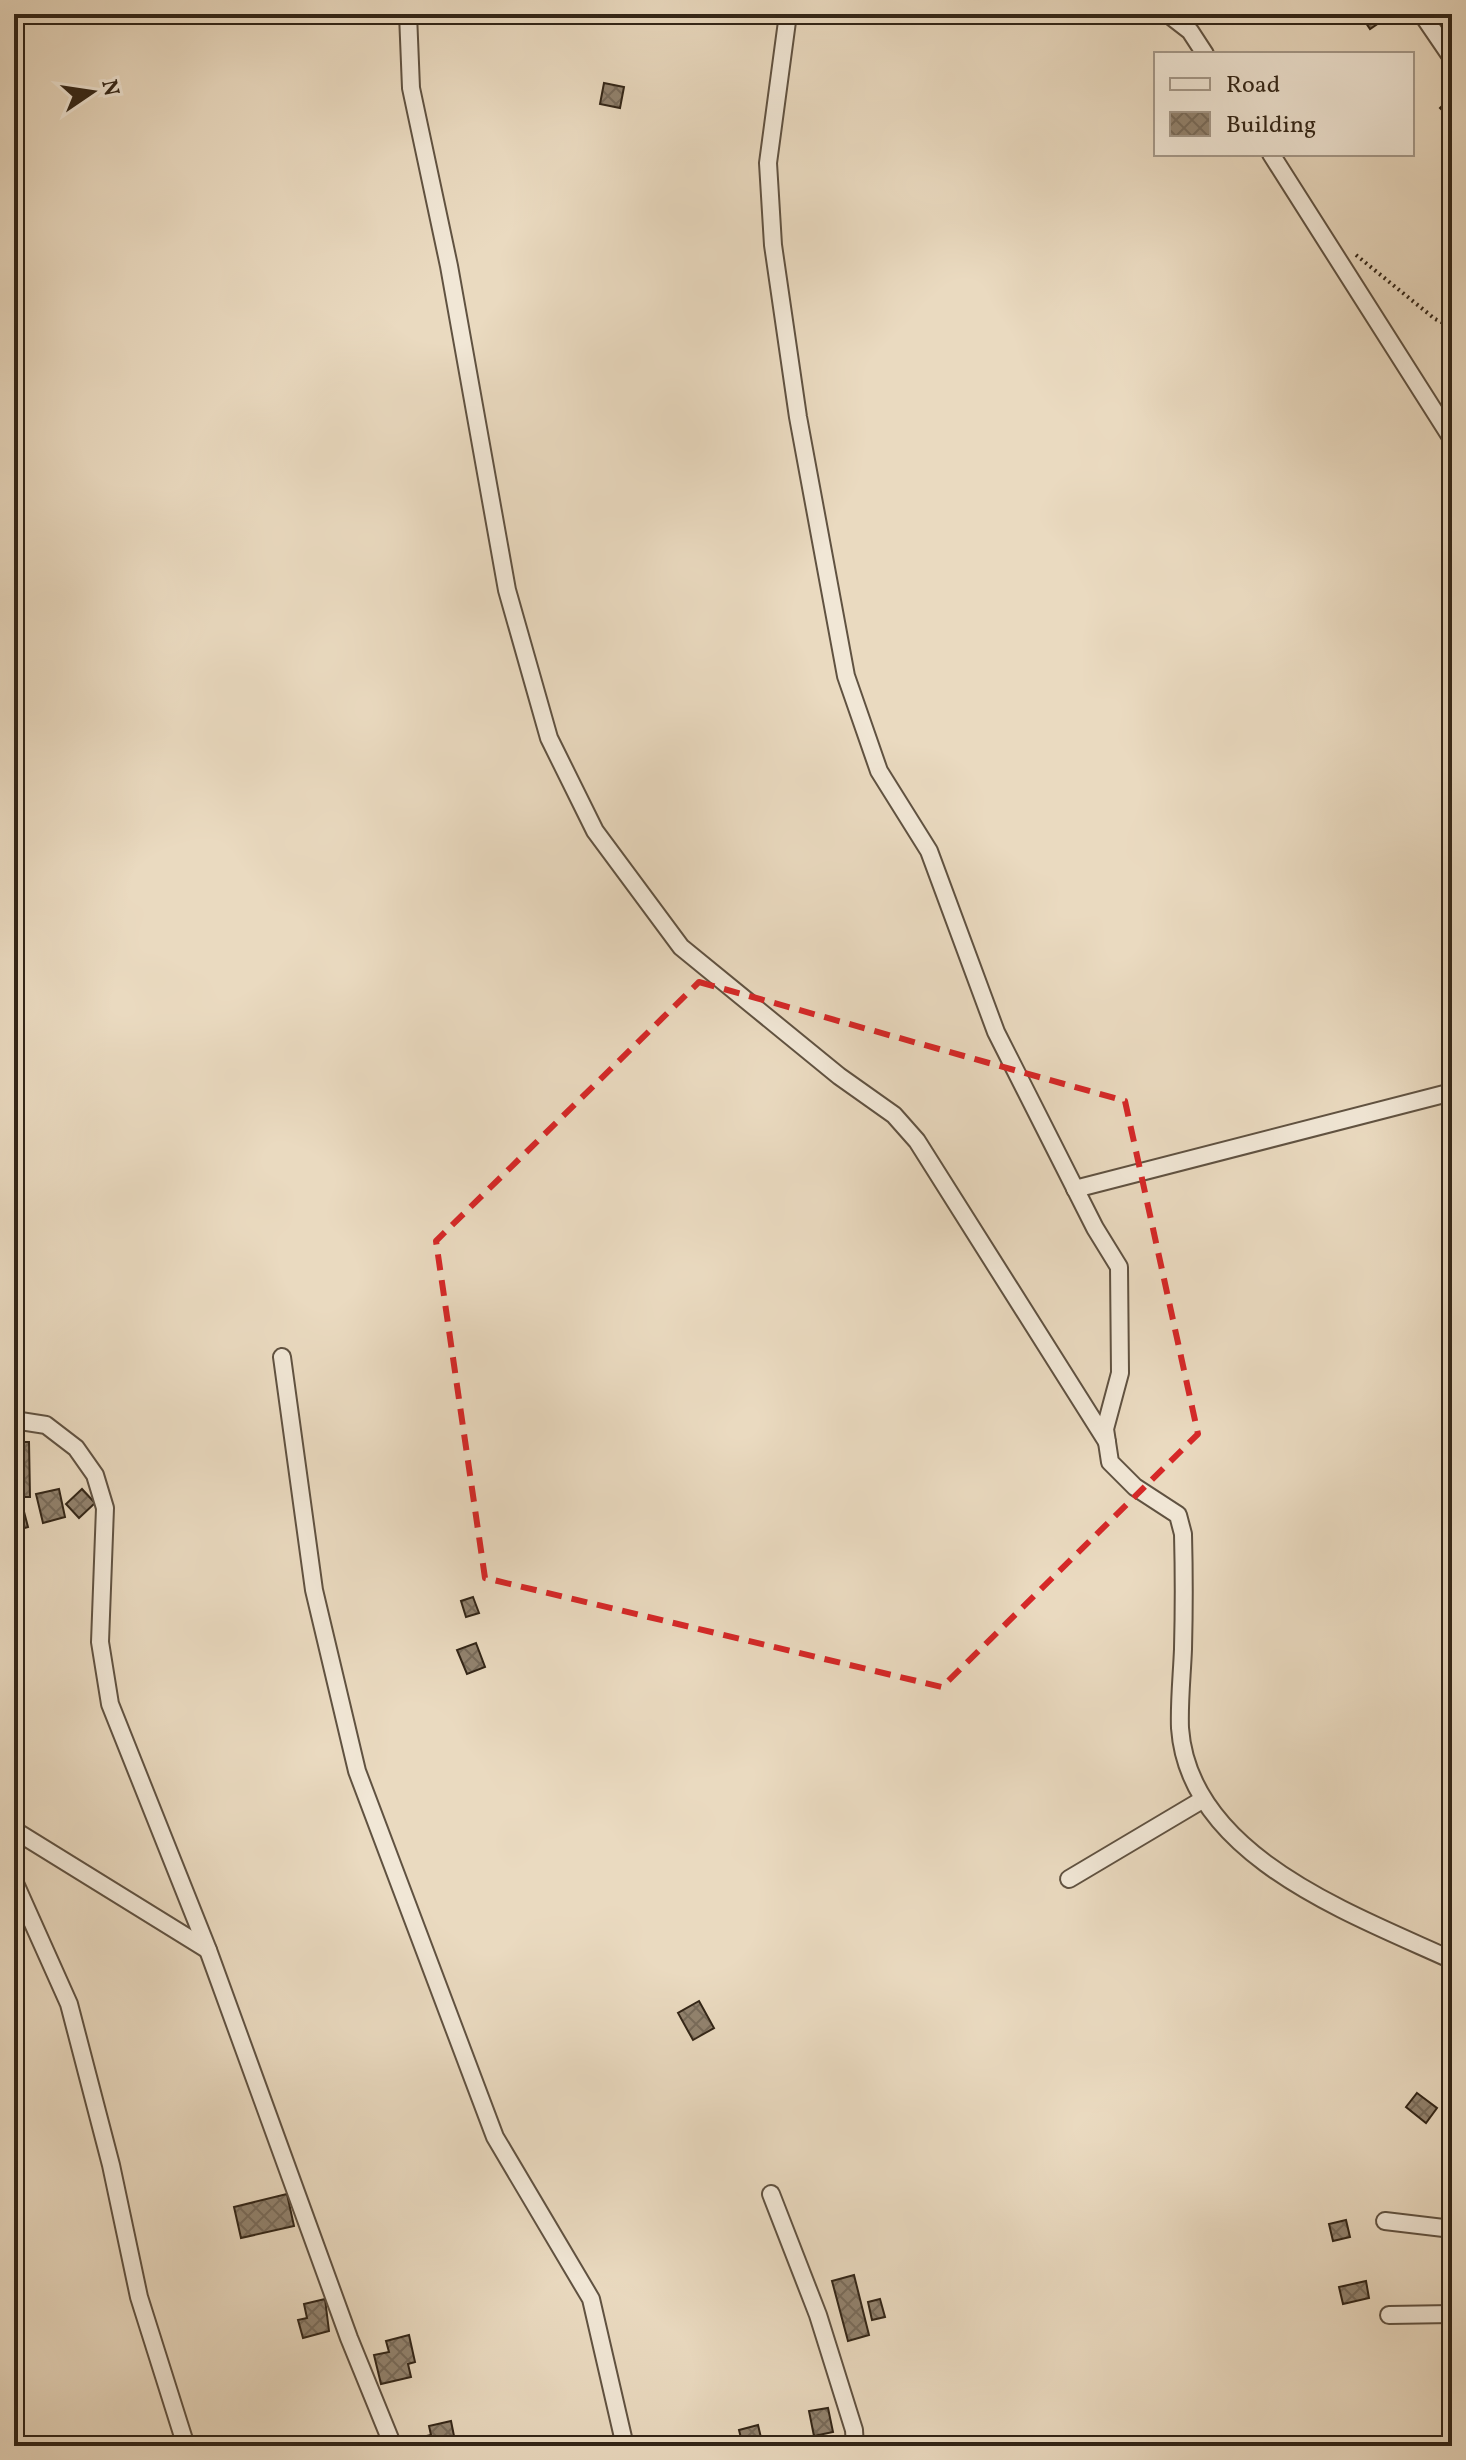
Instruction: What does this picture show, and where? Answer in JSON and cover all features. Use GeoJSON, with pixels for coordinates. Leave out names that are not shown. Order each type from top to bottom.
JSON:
{"type":"FeatureCollection","features":[{"type":"Feature","properties":{"kind":"street"},"geometry":{"type":"LineString","coordinates":[[408,14],[411,88],[446,251],[507,590],[549,738],[595,831],[681,947],[828,1067],[894,1115],[917,1141],[1107,1443]]}},
{"type":"Feature","properties":{"kind":"street"},"geometry":{"type":"LineString","coordinates":[[788,14],[768,163],[773,245],[798,417],[846,676],[879,771],[929,851],[996,1032],[1075,1189],[1119,1267],[1120,1373],[1105,1429],[1110,1462],[1135,1487],[1178,1515],[1183,1534],[1180,1729],[1189,1775],[1202,1800],[1233,1838],[1330,1905],[1452,1960]]}},
{"type":"Feature","properties":{"kind":"street"},"geometry":{"type":"LineString","coordinates":[[1168,14],[1190,31],[1204,52]]}},
{"type":"Feature","properties":{"kind":"street"},"geometry":{"type":"LineString","coordinates":[[1422,14],[1452,58]]}},
{"type":"Feature","properties":{"kind":"street"},"geometry":{"type":"LineString","coordinates":[[1272,156],[1452,439]]}},
{"type":"Feature","properties":{"kind":"street"},"geometry":{"type":"LineString","coordinates":[[1075,1189],[1452,1092]]}},
{"type":"Feature","properties":{"kind":"street"},"geometry":{"type":"LineString","coordinates":[[282,1357],[324,1644],[346,1714],[357,1771],[495,2137],[591,2299],[625,2446]]}},
{"type":"Feature","properties":{"kind":"street"},"geometry":{"type":"LineString","coordinates":[[14,1420],[46,1425],[76,1448],[95,1475],[105,1508],[100,1642],[110,1704],[208,1950],[349,2338],[393,2446]]}},
{"type":"Feature","properties":{"kind":"street"},"geometry":{"type":"LineString","coordinates":[[1069,1879],[1202,1800]]}},
{"type":"Feature","properties":{"kind":"street"},"geometry":{"type":"LineString","coordinates":[[14,1830],[208,1950]]}},
{"type":"Feature","properties":{"kind":"street"},"geometry":{"type":"LineString","coordinates":[[14,1881],[69,2004],[111,2165],[139,2297],[186,2446]]}},
{"type":"Feature","properties":{"kind":"street"},"geometry":{"type":"LineString","coordinates":[[771,2194],[818,2315],[854,2430],[855,2446]]}},
{"type":"Feature","properties":{"kind":"street"},"geometry":{"type":"LineString","coordinates":[[1385,2221],[1452,2229]]}},
{"type":"Feature","properties":{"kind":"street"},"geometry":{"type":"LineString","coordinates":[[1389,2315],[1452,2314]]}},
{"type":"Feature","properties":{"kind":"path"},"geometry":{"type":"LineString","coordinates":[[1350,250],[1435,319],[1452,327]]}},
{"type":"Feature","properties":{"kind":"highlighted area"},"geometry":{"type":"Polygon","coordinates":[[[699,982],[1125,1101],[1198,1434],[942,1687],[485,1578],[436,1241],[699,982]]]}},
{"type":"Feature","properties":{"kind":"building"},"geometry":{"type":"Polygon","coordinates":[[[1360,14],[1387,14],[1389,16],[1370,29],[1360,14]]]}},
{"type":"Feature","properties":{"kind":"building"},"geometry":{"type":"Polygon","coordinates":[[[604,83],[624,87],[620,108],[600,104],[604,83]]]}},
{"type":"Feature","properties":{"kind":"building"},"geometry":{"type":"Polygon","coordinates":[[[1452,98],[1452,120],[1440,108],[1452,98]]]}},
{"type":"Feature","properties":{"kind":"building"},"geometry":{"type":"Polygon","coordinates":[[[14,1442],[29,1442],[30,1497],[14,1497],[14,1442]]]}},
{"type":"Feature","properties":{"kind":"building"},"geometry":{"type":"Polygon","coordinates":[[[59,1489],[65,1517],[43,1523],[36,1494],[59,1489]]]}},
{"type":"Feature","properties":{"kind":"building"},"geometry":{"type":"Polygon","coordinates":[[[82,1489],[95,1503],[79,1518],[66,1504],[82,1489]]]}},
{"type":"Feature","properties":{"kind":"building"},"geometry":{"type":"Polygon","coordinates":[[[22,1504],[28,1527],[14,1531],[14,1506],[22,1504]]]}},
{"type":"Feature","properties":{"kind":"building"},"geometry":{"type":"Polygon","coordinates":[[[473,1597],[479,1613],[466,1617],[461,1601],[473,1597]]]}},
{"type":"Feature","properties":{"kind":"building"},"geometry":{"type":"Polygon","coordinates":[[[476,1643],[485,1667],[467,1674],[457,1650],[476,1643]]]}},
{"type":"Feature","properties":{"kind":"building"},"geometry":{"type":"Polygon","coordinates":[[[699,2001],[714,2028],[693,2040],[678,2013],[699,2001]]]}},
{"type":"Feature","properties":{"kind":"building"},"geometry":{"type":"Polygon","coordinates":[[[1417,2093],[1437,2108],[1426,2123],[1406,2107],[1417,2093]]]}},
{"type":"Feature","properties":{"kind":"building"},"geometry":{"type":"Polygon","coordinates":[[[287,2194],[294,2226],[241,2238],[234,2207],[287,2194]]]}},
{"type":"Feature","properties":{"kind":"building"},"geometry":{"type":"Polygon","coordinates":[[[1346,2220],[1350,2237],[1333,2241],[1329,2224],[1346,2220]]]}},
{"type":"Feature","properties":{"kind":"building"},"geometry":{"type":"Polygon","coordinates":[[[854,2275],[869,2335],[848,2341],[832,2281],[854,2275]]]}},
{"type":"Feature","properties":{"kind":"building"},"geometry":{"type":"Polygon","coordinates":[[[1366,2281],[1369,2298],[1343,2304],[1339,2287],[1366,2281]]]}},
{"type":"Feature","properties":{"kind":"building"},"geometry":{"type":"Polygon","coordinates":[[[325,2299],[329,2331],[303,2338],[298,2320],[307,2318],[304,2304],[325,2299]]]}},
{"type":"Feature","properties":{"kind":"building"},"geometry":{"type":"Polygon","coordinates":[[[880,2299],[885,2317],[872,2320],[868,2302],[880,2299]]]}},
{"type":"Feature","properties":{"kind":"building"},"geometry":{"type":"Polygon","coordinates":[[[409,2335],[415,2362],[408,2364],[411,2377],[381,2384],[374,2355],[389,2352],[386,2341],[409,2335]]]}},
{"type":"Feature","properties":{"kind":"building"},"geometry":{"type":"Polygon","coordinates":[[[828,2408],[833,2432],[814,2436],[809,2411],[828,2408]]]}},
{"type":"Feature","properties":{"kind":"building"},"geometry":{"type":"Polygon","coordinates":[[[451,2421],[456,2446],[424,2446],[422,2437],[431,2435],[429,2426],[451,2421]]]}},
{"type":"Feature","properties":{"kind":"building"},"geometry":{"type":"Polygon","coordinates":[[[758,2425],[763,2446],[743,2446],[739,2430],[758,2425]]]}}]}
